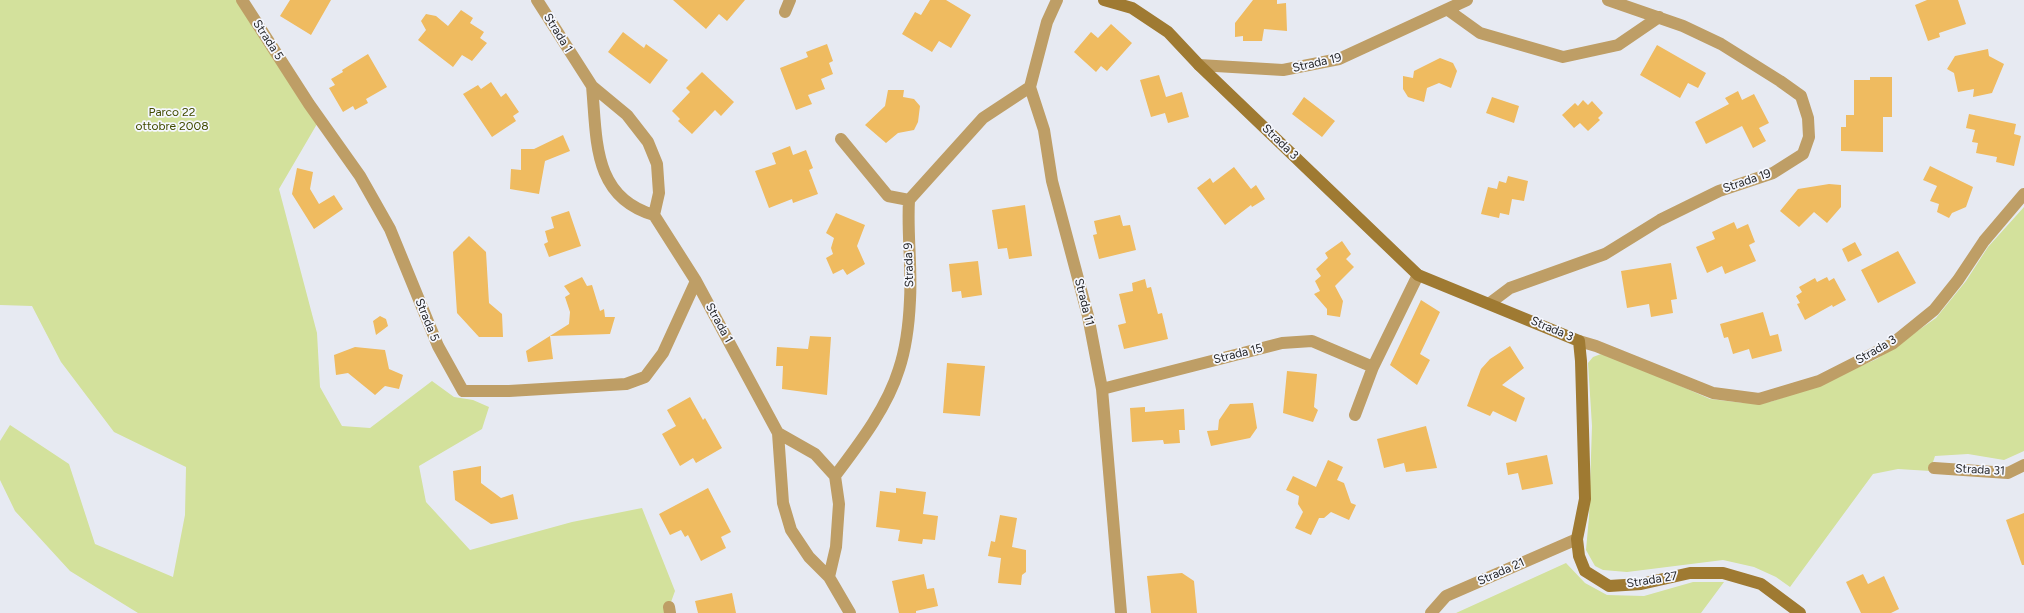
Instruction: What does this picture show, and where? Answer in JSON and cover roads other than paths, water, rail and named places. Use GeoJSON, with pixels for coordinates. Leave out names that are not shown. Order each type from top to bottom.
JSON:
{"type":"FeatureCollection","features":[{"type":"Feature","properties":{"kind":"street","name":"Strada 5"},"geometry":{"type":"LineString","coordinates":[[242,0],[308,104],[360,176],[390,230],[438,346],[463,391],[509,391],[626,384],[645,377],[663,353],[696,282]]}},
{"type":"Feature","properties":{"kind":"street","name":"Strada 1"},"geometry":{"type":"LineString","coordinates":[[536,0],[592,86],[627,115],[648,142],[657,164],[659,193],[654,215]]}},
{"type":"Feature","properties":{"kind":"street"},"geometry":{"type":"LineString","coordinates":[[785,12],[790,0]]}},
{"type":"Feature","properties":{"kind":"street"},"geometry":{"type":"LineString","coordinates":[[842,139],[888,196],[909,200],[983,118],[1030,87],[1047,22],[1057,0]]}},
{"type":"Feature","properties":{"kind":"street","name":"Strada 3"},"geometry":{"type":"LineString","coordinates":[[1104,0],[1132,8],[1168,32],[1199,65],[1418,275],[1490,303],[1578,341],[1596,346],[1713,393],[1759,399],[1819,381],[1892,344],[1934,310],[1958,280],[1984,241],[2024,194]]}},
{"type":"Feature","properties":{"kind":"street","name":"Strada 19"},"geometry":{"type":"LineString","coordinates":[[1199,65],[1283,70],[1339,59],[1467,0]]}},
{"type":"Feature","properties":{"kind":"street","name":"Strada 19"},"geometry":{"type":"LineString","coordinates":[[1490,303],[1510,288],[1605,254],[1666,217],[1719,191],[1773,173],[1803,154],[1809,137],[1808,118],[1801,96],[1721,44],[1683,26],[1608,0]]}},
{"type":"Feature","properties":{"kind":"street"},"geometry":{"type":"LineString","coordinates":[[1448,10],[1480,33],[1563,57],[1618,45],[1659,17]]}},
{"type":"Feature","properties":{"kind":"street","name":"Strada 1"},"geometry":{"type":"LineString","coordinates":[[592,86],[596,146],[602,169],[620,198],[637,210],[654,215],[696,282],[778,433],[783,503],[791,530],[809,558],[829,577],[850,613]]}},
{"type":"Feature","properties":{"kind":"street","name":"Strada 11"},"geometry":{"type":"LineString","coordinates":[[1030,87],[1044,130],[1052,181],[1088,316],[1102,389],[1121,613]]}},
{"type":"Feature","properties":{"kind":"street","name":"Strada 9"},"geometry":{"type":"LineString","coordinates":[[835,476],[852,454],[882,405],[899,370],[906,340],[910,300],[909,200]]}},
{"type":"Feature","properties":{"kind":"street"},"geometry":{"type":"LineString","coordinates":[[1355,415],[1373,367],[1418,275]]}},
{"type":"Feature","properties":{"kind":"street","name":"Strada 15"},"geometry":{"type":"LineString","coordinates":[[1102,389],[1282,343],[1312,341],[1373,367]]}},
{"type":"Feature","properties":{"kind":"street","name":"Strada 27"},"geometry":{"type":"LineString","coordinates":[[1578,341],[1581,361],[1586,499],[1577,539],[1579,556],[1585,571],[1609,586],[1641,584],[1690,573],[1723,573],[1761,584],[1800,613]]}},
{"type":"Feature","properties":{"kind":"street"},"geometry":{"type":"LineString","coordinates":[[778,433],[815,454],[835,476],[839,504],[836,547],[829,577]]}},
{"type":"Feature","properties":{"kind":"street","name":"Strada 31"},"geometry":{"type":"LineString","coordinates":[[1934,468],[2008,473],[2024,465]]}},
{"type":"Feature","properties":{"kind":"street","name":"Strada 21"},"geometry":{"type":"LineString","coordinates":[[1431,613],[1446,596],[1577,539]]}},
{"type":"Feature","properties":{"kind":"park label","name":"Parco 22 ottobre 2008"},"geometry":{"type":"Point","coordinates":[172,119]}}]}
